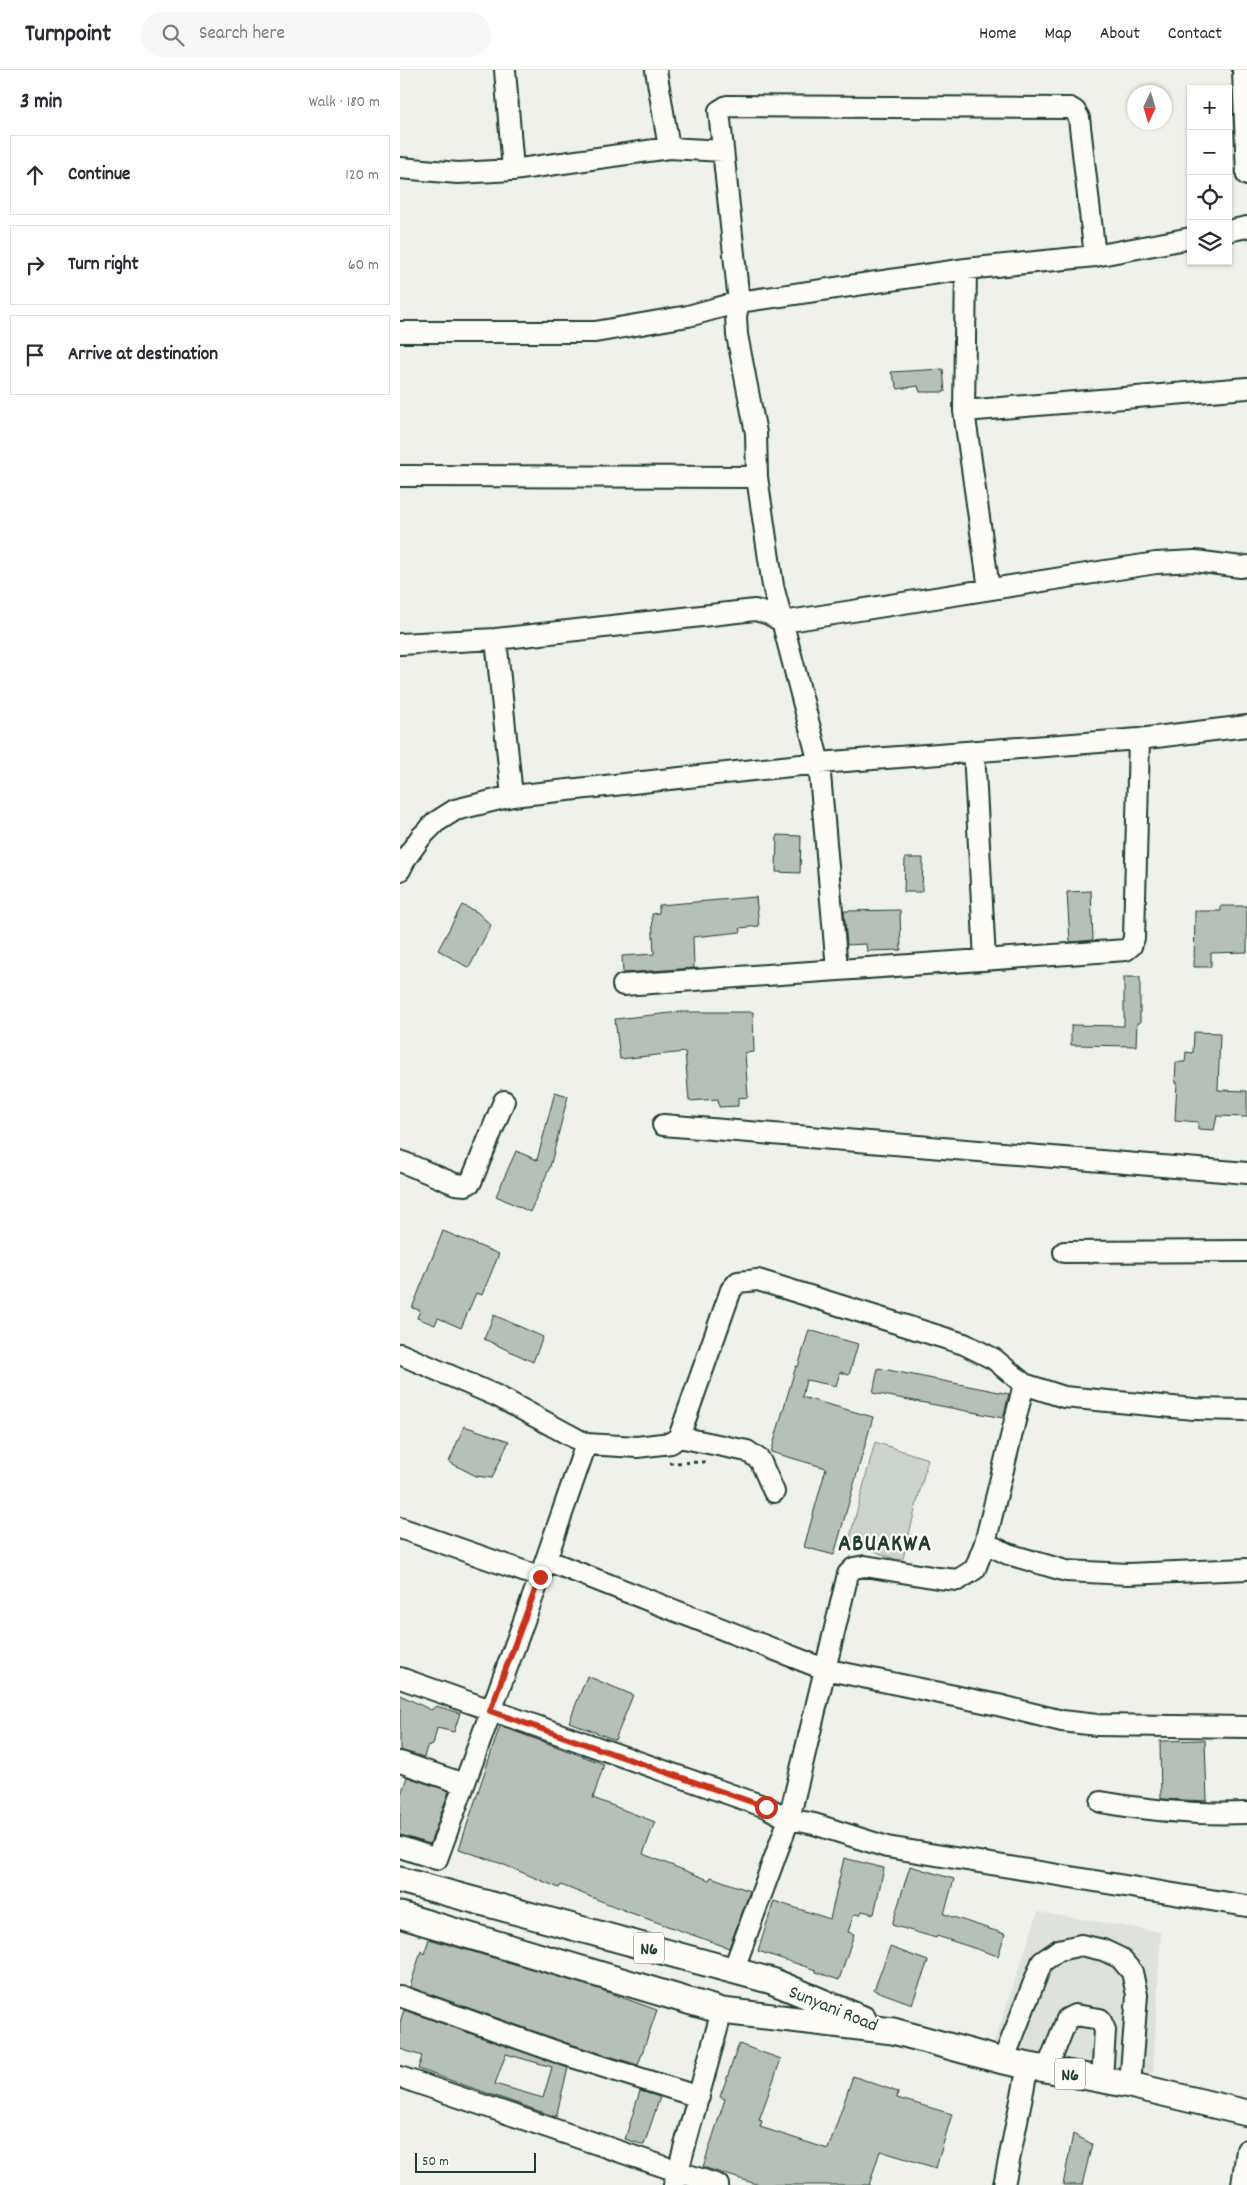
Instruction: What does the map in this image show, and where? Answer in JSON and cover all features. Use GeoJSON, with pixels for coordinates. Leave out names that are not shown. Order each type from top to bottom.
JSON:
{"type":"FeatureCollection","features":[{"type":"Feature","properties":{"kind":"main road","name":"Sunyani Road"},"geometry":{"type":"LineString","coordinates":[[400,1880],[772,1981],[893,2031]]}},
{"type":"Feature","properties":{"kind":"main road","name":"Sunyani Road"},"geometry":{"type":"LineString","coordinates":[[400,1915],[722,2011],[893,2031]]}},
{"type":"Feature","properties":{"kind":"main road","name":"N6"},"geometry":{"type":"LineString","coordinates":[[893,2031],[1003,2061],[1130,2085],[1247,2113]]}},
{"type":"Feature","properties":{"kind":"street"},"geometry":{"type":"LineString","coordinates":[[505,70],[514,170]]}},
{"type":"Feature","properties":{"kind":"street"},"geometry":{"type":"LineString","coordinates":[[656,70],[669,148]]}},
{"type":"Feature","properties":{"kind":"street"},"geometry":{"type":"LineString","coordinates":[[1243,70],[1247,175]]}},
{"type":"Feature","properties":{"kind":"street"},"geometry":{"type":"LineString","coordinates":[[837,969],[819,763],[773,586],[757,477],[756,433],[737,334],[736,316],[739,302],[719,115],[722,108],[727,106],[1070,108],[1075,111],[1079,118],[1096,256]]}},
{"type":"Feature","properties":{"kind":"street"},"geometry":{"type":"LineString","coordinates":[[400,168],[458,173],[514,170],[669,148],[724,151]]}},
{"type":"Feature","properties":{"kind":"street"},"geometry":{"type":"LineString","coordinates":[[1232,230],[1247,227]]}},
{"type":"Feature","properties":{"kind":"street"},"geometry":{"type":"LineString","coordinates":[[400,332],[595,332],[679,318],[739,302],[966,269],[1096,256],[1187,239]]}},
{"type":"Feature","properties":{"kind":"street"},"geometry":{"type":"LineString","coordinates":[[966,269],[964,411],[989,589]]}},
{"type":"Feature","properties":{"kind":"street"},"geometry":{"type":"LineString","coordinates":[[964,411],[1247,388]]}},
{"type":"Feature","properties":{"kind":"street"},"geometry":{"type":"LineString","coordinates":[[400,476],[757,477]]}},
{"type":"Feature","properties":{"kind":"street"},"geometry":{"type":"LineString","coordinates":[[400,644],[496,639],[755,610],[769,614],[783,622],[1156,563],[1195,561],[1241,567],[1247,566]]}},
{"type":"Feature","properties":{"kind":"street"},"geometry":{"type":"LineString","coordinates":[[496,639],[512,796]]}},
{"type":"Feature","properties":{"kind":"street"},"geometry":{"type":"LineString","coordinates":[[400,870],[421,837],[436,822],[456,810],[512,796],[819,763],[1139,739],[1247,726]]}},
{"type":"Feature","properties":{"kind":"street"},"geometry":{"type":"LineString","coordinates":[[623,985],[1126,950],[1131,946],[1134,938],[1139,739]]}},
{"type":"Feature","properties":{"kind":"street"},"geometry":{"type":"LineString","coordinates":[[974,750],[985,960]]}},
{"type":"Feature","properties":{"kind":"street"},"geometry":{"type":"LineString","coordinates":[[400,1161],[455,1184],[466,1185],[470,1182],[504,1101]]}},
{"type":"Feature","properties":{"kind":"street"},"geometry":{"type":"LineString","coordinates":[[663,1126],[1247,1174]]}},
{"type":"Feature","properties":{"kind":"street"},"geometry":{"type":"LineString","coordinates":[[1064,1252],[1247,1251]]}},
{"type":"Feature","properties":{"kind":"street"},"geometry":{"type":"LineString","coordinates":[[400,1354],[497,1396],[586,1444],[637,1448],[671,1443],[679,1437],[731,1290],[738,1282],[758,1280],[964,1344],[994,1359],[1024,1384],[1064,1396],[1194,1409],[1247,1410]]}},
{"type":"Feature","properties":{"kind":"street"},"geometry":{"type":"LineString","coordinates":[[733,1971],[789,1819],[848,1574],[854,1568],[865,1566],[958,1580],[975,1569],[985,1543],[1024,1384]]}},
{"type":"Feature","properties":{"kind":"street"},"geometry":{"type":"LineString","coordinates":[[679,1437],[746,1451],[760,1460],[774,1492]]}},
{"type":"Feature","properties":{"kind":"street"},"geometry":{"type":"LineString","coordinates":[[400,1847],[437,1859],[543,1569],[586,1444]]}},
{"type":"Feature","properties":{"kind":"street"},"geometry":{"type":"LineString","coordinates":[[400,1528],[543,1569],[824,1669],[998,1705],[1062,1721],[1097,1725],[1247,1726]]}},
{"type":"Feature","properties":{"kind":"street"},"geometry":{"type":"LineString","coordinates":[[985,1543],[1008,1554],[1066,1571],[1128,1574],[1247,1569]]}},
{"type":"Feature","properties":{"kind":"street"},"geometry":{"type":"LineString","coordinates":[[400,1678],[766,1807],[789,1819],[814,1824],[887,1847],[1247,1906]]}},
{"type":"Feature","properties":{"kind":"street"},"geometry":{"type":"LineString","coordinates":[[400,1762],[464,1784]]}},
{"type":"Feature","properties":{"kind":"street"},"geometry":{"type":"LineString","coordinates":[[1101,1802],[1142,1810],[1209,1815],[1247,1813]]}},
{"type":"Feature","properties":{"kind":"street"},"geometry":{"type":"LineString","coordinates":[[1003,2061],[1042,1962],[1059,1950],[1081,1945],[1095,1948],[1120,1958],[1132,1972],[1137,1996],[1130,2085]]}},
{"type":"Feature","properties":{"kind":"street"},"geometry":{"type":"LineString","coordinates":[[400,1996],[563,2054],[699,2097]]}},
{"type":"Feature","properties":{"kind":"street"},"geometry":{"type":"LineString","coordinates":[[676,2179],[722,2011]]}},
{"type":"Feature","properties":{"kind":"street"},"geometry":{"type":"LineString","coordinates":[[1004,2185],[1037,2068],[1067,2019],[1075,2016],[1100,2019],[1105,2030],[1102,2080]]}},
{"type":"Feature","properties":{"kind":"street"},"geometry":{"type":"LineString","coordinates":[[400,2078],[676,2179],[718,2185]]}},
{"type":"Feature","properties":{"kind":"street"},"geometry":{"type":"LineString","coordinates":[[1242,2185],[1247,2150]]}},
{"type":"Feature","properties":{"kind":"shaded area"},"geometry":{"type":"Polygon","coordinates":[[[875,1442],[928,1459],[902,1562],[849,1541],[875,1442]]]}},
{"type":"Feature","properties":{"kind":"shaded area"},"geometry":{"type":"Polygon","coordinates":[[[1038,1912],[1161,1932],[1153,2076],[1048,2062],[993,2045],[1038,1912]]]}},
{"type":"Feature","properties":{"kind":"building"},"geometry":{"type":"Polygon","coordinates":[[[943,369],[945,392],[920,392],[918,386],[898,389],[891,372],[943,369]]]}},
{"type":"Feature","properties":{"kind":"building"},"geometry":{"type":"Polygon","coordinates":[[[777,835],[801,836],[800,873],[776,872],[777,835]]]}},
{"type":"Feature","properties":{"kind":"building"},"geometry":{"type":"Polygon","coordinates":[[[905,858],[923,858],[922,892],[904,892],[905,858]]]}},
{"type":"Feature","properties":{"kind":"building"},"geometry":{"type":"Polygon","coordinates":[[[1091,891],[1093,940],[1070,942],[1067,892],[1091,891]]]}},
{"type":"Feature","properties":{"kind":"building"},"geometry":{"type":"Polygon","coordinates":[[[756,897],[759,926],[740,928],[741,932],[693,937],[694,968],[623,973],[622,956],[654,954],[652,914],[659,913],[659,905],[756,897]]]}},
{"type":"Feature","properties":{"kind":"building"},"geometry":{"type":"Polygon","coordinates":[[[462,905],[477,912],[491,925],[469,968],[438,950],[462,905]]]}},
{"type":"Feature","properties":{"kind":"building"},"geometry":{"type":"Polygon","coordinates":[[[1221,906],[1247,906],[1247,952],[1211,953],[1211,967],[1194,967],[1195,911],[1221,911],[1221,906]]]}},
{"type":"Feature","properties":{"kind":"building"},"geometry":{"type":"Polygon","coordinates":[[[900,910],[901,950],[867,951],[866,944],[847,945],[844,911],[900,910]]]}},
{"type":"Feature","properties":{"kind":"building"},"geometry":{"type":"Polygon","coordinates":[[[1124,977],[1140,977],[1140,1023],[1137,1023],[1136,1046],[1071,1045],[1071,1025],[1124,1026],[1124,977]]]}},
{"type":"Feature","properties":{"kind":"building"},"geometry":{"type":"Polygon","coordinates":[[[680,1012],[753,1012],[754,1052],[745,1053],[748,1097],[738,1098],[738,1106],[719,1107],[718,1099],[689,1101],[685,1052],[620,1059],[615,1019],[680,1012]]]}},
{"type":"Feature","properties":{"kind":"building"},"geometry":{"type":"Polygon","coordinates":[[[1194,1032],[1220,1033],[1218,1090],[1247,1091],[1247,1117],[1217,1116],[1214,1130],[1198,1129],[1198,1122],[1175,1120],[1176,1062],[1185,1062],[1186,1052],[1193,1053],[1194,1032]]]}},
{"type":"Feature","properties":{"kind":"building"},"geometry":{"type":"Polygon","coordinates":[[[555,1092],[568,1096],[550,1167],[530,1212],[496,1196],[516,1151],[537,1160],[555,1092]]]}},
{"type":"Feature","properties":{"kind":"building"},"geometry":{"type":"Polygon","coordinates":[[[443,1231],[499,1254],[482,1295],[476,1293],[461,1328],[438,1318],[435,1325],[417,1318],[420,1310],[412,1308],[443,1231]]]}},
{"type":"Feature","properties":{"kind":"building"},"geometry":{"type":"Polygon","coordinates":[[[494,1315],[543,1337],[533,1362],[484,1339],[494,1315]]]}},
{"type":"Feature","properties":{"kind":"building"},"geometry":{"type":"Polygon","coordinates":[[[809,1330],[858,1344],[849,1375],[840,1372],[836,1386],[806,1380],[802,1397],[873,1417],[834,1555],[804,1547],[826,1468],[771,1452],[796,1366],[798,1367],[809,1330]]]}},
{"type":"Feature","properties":{"kind":"building"},"geometry":{"type":"Polygon","coordinates":[[[878,1368],[1009,1394],[1003,1418],[873,1393],[878,1368]]]}},
{"type":"Feature","properties":{"kind":"building"},"geometry":{"type":"Polygon","coordinates":[[[464,1426],[509,1441],[492,1478],[476,1476],[449,1462],[464,1426]]]}},
{"type":"Feature","properties":{"kind":"building"},"geometry":{"type":"Polygon","coordinates":[[[587,1676],[633,1695],[615,1740],[569,1722],[587,1676]]]}},
{"type":"Feature","properties":{"kind":"building"},"geometry":{"type":"Polygon","coordinates":[[[400,1695],[431,1710],[436,1706],[460,1713],[454,1732],[437,1728],[433,1745],[427,1747],[424,1757],[400,1750],[400,1695]]]}},
{"type":"Feature","properties":{"kind":"building"},"geometry":{"type":"Polygon","coordinates":[[[500,1726],[604,1764],[593,1798],[655,1822],[643,1854],[709,1880],[711,1877],[750,1891],[729,1948],[631,1913],[561,1885],[559,1888],[502,1864],[459,1849],[500,1726]]]}},
{"type":"Feature","properties":{"kind":"building"},"geometry":{"type":"Polygon","coordinates":[[[1205,1740],[1207,1801],[1161,1799],[1160,1741],[1205,1740]]]}},
{"type":"Feature","properties":{"kind":"building"},"geometry":{"type":"Polygon","coordinates":[[[407,1777],[449,1791],[430,1844],[400,1835],[400,1797],[407,1777]]]}},
{"type":"Feature","properties":{"kind":"building"},"geometry":{"type":"Polygon","coordinates":[[[844,1858],[884,1868],[874,1914],[862,1911],[860,1915],[854,1914],[848,1932],[854,1934],[839,1980],[816,1972],[816,1970],[758,1951],[774,1901],[830,1919],[844,1858]]]}},
{"type":"Feature","properties":{"kind":"building"},"geometry":{"type":"Polygon","coordinates":[[[910,1866],[954,1879],[944,1914],[1005,1934],[998,1956],[937,1936],[936,1938],[892,1925],[910,1866]]]}},
{"type":"Feature","properties":{"kind":"building"},"geometry":{"type":"Polygon","coordinates":[[[429,1939],[593,1987],[657,2010],[638,2065],[567,2043],[410,1987],[421,1951],[424,1954],[429,1939]]]}},
{"type":"Feature","properties":{"kind":"building"},"geometry":{"type":"Polygon","coordinates":[[[890,1947],[928,1961],[912,2004],[874,1990],[890,1947]]]}},
{"type":"Feature","properties":{"kind":"building"},"geometry":{"type":"Polygon","coordinates":[[[404,2010],[568,2068],[556,2117],[418,2069],[422,2056],[400,2049],[400,2022],[404,2010]],[[506,2054],[495,2084],[543,2098],[552,2067],[506,2054]]]}},
{"type":"Feature","properties":{"kind":"building"},"geometry":{"type":"Polygon","coordinates":[[[739,2044],[781,2059],[759,2120],[762,2121],[760,2127],[828,2149],[853,2076],[898,2092],[897,2098],[952,2114],[936,2168],[880,2151],[869,2185],[759,2185],[703,2167],[725,2099],[720,2097],[739,2044]]]}},
{"type":"Feature","properties":{"kind":"building"},"geometry":{"type":"Polygon","coordinates":[[[640,2091],[660,2097],[644,2145],[625,2139],[640,2091]]]}},
{"type":"Feature","properties":{"kind":"building"},"geometry":{"type":"Polygon","coordinates":[[[1073,2134],[1092,2144],[1082,2185],[1063,2185],[1073,2134]]]}},
{"type":"Feature","properties":{"kind":"district","name":"ABUAKWA"},"geometry":{"type":"Point","coordinates":[885,1542]}},
{"type":"Feature","properties":{"kind":"route"},"geometry":{"type":"LineString","coordinates":[[540,1577],[490,1711],[766,1807]]}}]}
